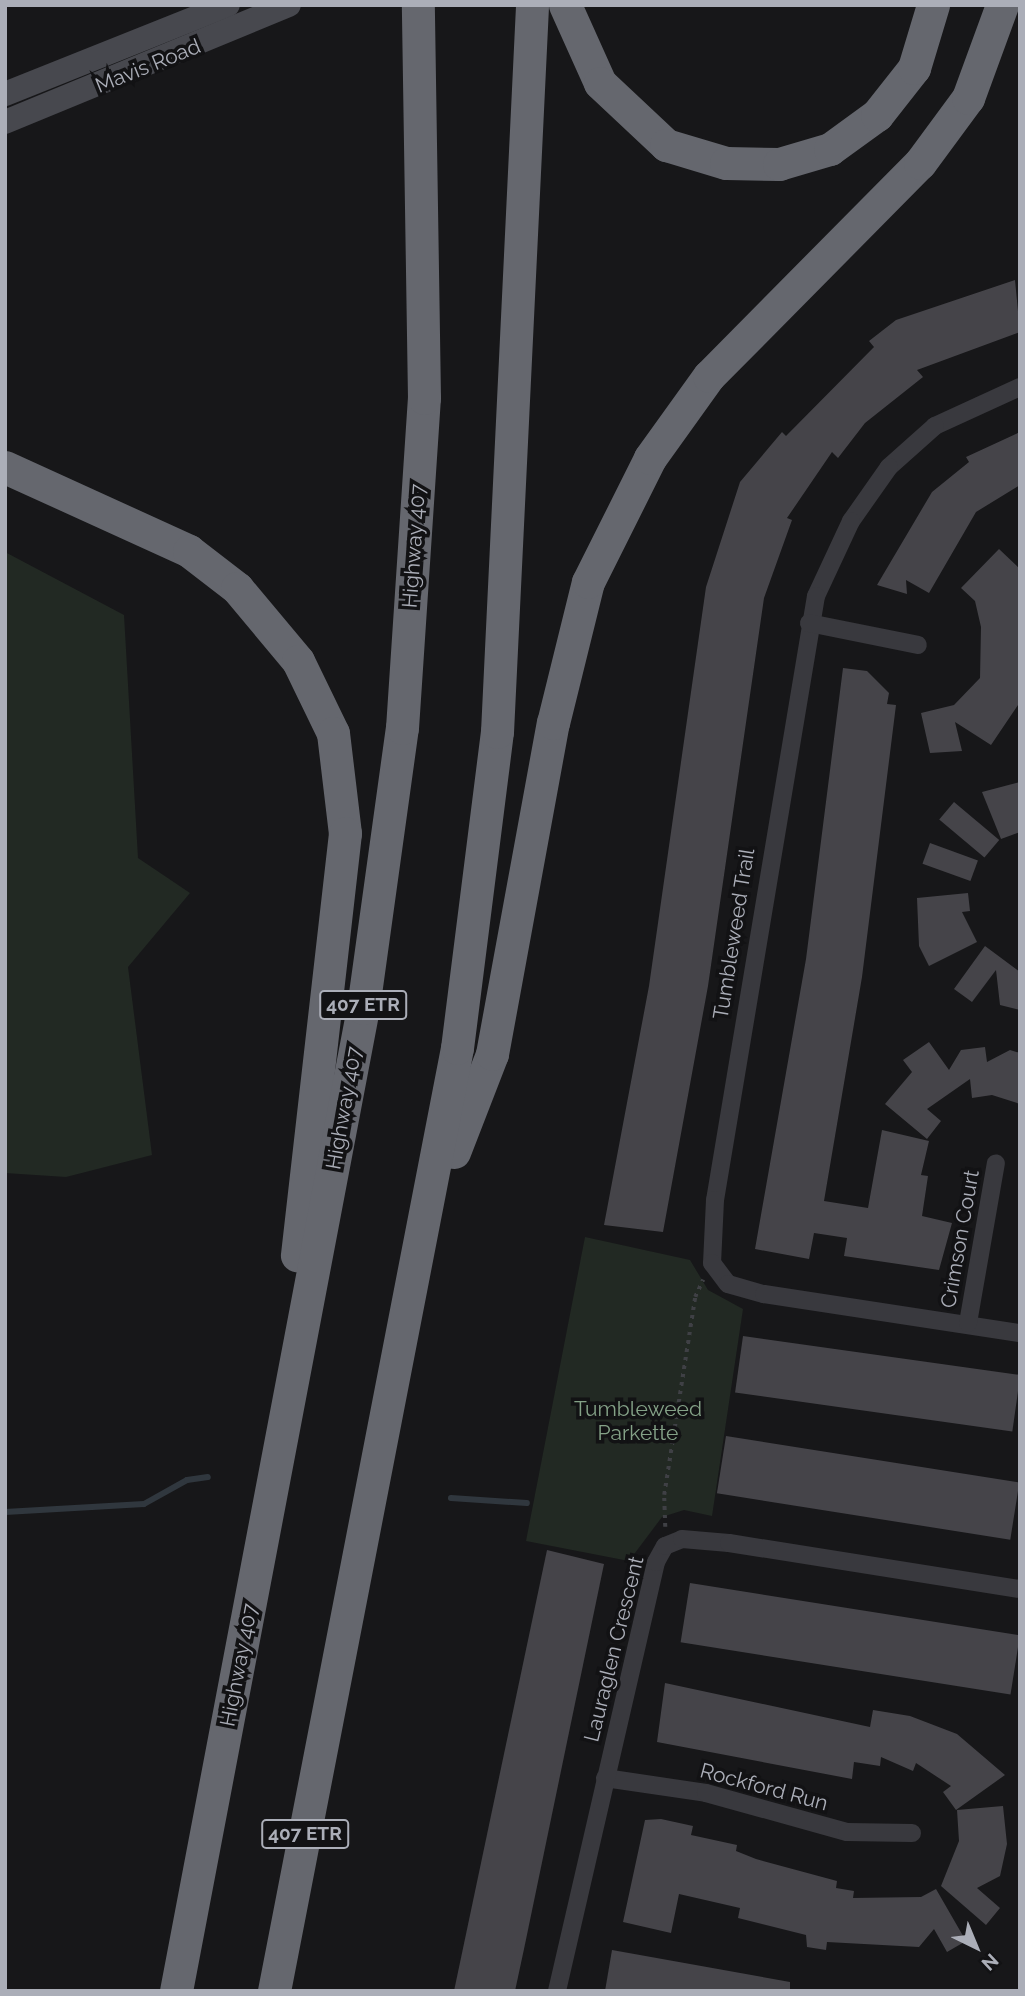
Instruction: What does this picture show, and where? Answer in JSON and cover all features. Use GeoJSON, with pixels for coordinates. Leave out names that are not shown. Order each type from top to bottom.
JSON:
{"type":"FeatureCollection","features":[{"type":"Feature","properties":{"kind":"highway","name":"Highway 407"},"geometry":{"type":"LineString","coordinates":[[176,1991],[363,1008],[402,728],[424,398],[418,5]]}},
{"type":"Feature","properties":{"kind":"highway","name":"407 ETR"},"geometry":{"type":"LineString","coordinates":[[274,1991],[428,1219],[497,732],[532,5]]}},
{"type":"Feature","properties":{"kind":"highway"},"geometry":{"type":"LineString","coordinates":[[565,5],[600,83],[666,145],[726,163],[779,164],[830,149],[877,115],[914,68],[933,5]]}},
{"type":"Feature","properties":{"kind":"highway"},"geometry":{"type":"LineString","coordinates":[[428,1219],[492,1054],[552,723],[588,582],[650,458],[709,376],[920,163],[968,98],[1002,5]]}},
{"type":"Feature","properties":{"kind":"highway"},"geometry":{"type":"LineString","coordinates":[[5,467],[189,551],[237,588],[298,661],[333,733],[345,833],[294,1283],[297,1365]]}},
{"type":"Feature","properties":{"kind":"main road","name":"Mavis Road"},"geometry":{"type":"LineString","coordinates":[[5,94],[228,5]]}},
{"type":"Feature","properties":{"kind":"main road","name":"Mavis Road"},"geometry":{"type":"LineString","coordinates":[[5,122],[289,5]]}},
{"type":"Feature","properties":{"kind":"street","name":"Tumbleweed Trail"},"geometry":{"type":"LineString","coordinates":[[712,1263],[715,1200],[809,622],[851,521],[889,467],[934,426],[1020,387]]}},
{"type":"Feature","properties":{"kind":"street"},"geometry":{"type":"LineString","coordinates":[[809,622],[918,645]]}},
{"type":"Feature","properties":{"kind":"street","name":"Crimson Court"},"geometry":{"type":"LineString","coordinates":[[968,1323],[996,1163]]}},
{"type":"Feature","properties":{"kind":"street"},"geometry":{"type":"LineString","coordinates":[[712,1263],[727,1284],[764,1294],[1020,1333]]}},
{"type":"Feature","properties":{"kind":"street","name":"Lauraglen Crescent"},"geometry":{"type":"LineString","coordinates":[[557,1991],[606,1778],[665,1546],[682,1539],[729,1543],[1020,1589]]}},
{"type":"Feature","properties":{"kind":"street","name":"Rockford Run"},"geometry":{"type":"LineString","coordinates":[[606,1778],[706,1793],[848,1832],[912,1833]]}},
{"type":"Feature","properties":{"kind":"path"},"geometry":{"type":"LineString","coordinates":[[665,1546],[664,1495],[695,1297],[712,1263]]}},
{"type":"Feature","properties":{"kind":"green space"},"geometry":{"type":"Polygon","coordinates":[[[5,552],[124,615],[138,858],[190,893],[128,967],[152,1155],[66,1177],[5,1173],[5,552]]]}},
{"type":"Feature","properties":{"kind":"green space","name":"Tumbleweed Parkette"},"geometry":{"type":"Polygon","coordinates":[[[585,1237],[690,1260],[708,1290],[743,1309],[712,1516],[684,1510],[662,1517],[629,1561],[526,1541],[585,1237]]]}},
{"type":"Feature","properties":{"kind":"building"},"geometry":{"type":"Polygon","coordinates":[[[1015,280],[1020,332],[917,370],[923,377],[865,423],[838,458],[832,452],[787,518],[792,520],[764,598],[708,986],[663,1232],[604,1225],[649,986],[706,587],[740,482],[782,432],[786,436],[874,347],[869,341],[896,320],[1015,280]]]}},
{"type":"Feature","properties":{"kind":"building"},"geometry":{"type":"Polygon","coordinates":[[[1020,432],[1020,485],[976,512],[929,593],[906,580],[907,594],[877,585],[932,492],[969,462],[966,457],[1020,432]]]}},
{"type":"Feature","properties":{"kind":"building"},"geometry":{"type":"Polygon","coordinates":[[[999,549],[1020,569],[1020,702],[991,745],[955,722],[962,751],[930,753],[921,713],[954,705],[980,678],[981,627],[975,601],[961,588],[999,549]]]}},
{"type":"Feature","properties":{"kind":"building"},"geometry":{"type":"Polygon","coordinates":[[[843,668],[867,671],[889,693],[887,704],[896,705],[862,977],[824,1201],[868,1208],[882,1130],[929,1141],[921,1175],[928,1176],[922,1216],[952,1223],[939,1270],[844,1256],[847,1238],[814,1233],[809,1259],[755,1249],[806,959],[843,668]]]}},
{"type":"Feature","properties":{"kind":"building"},"geometry":{"type":"Polygon","coordinates":[[[1020,782],[1020,832],[1001,839],[982,792],[1020,782]]]}},
{"type":"Feature","properties":{"kind":"building"},"geometry":{"type":"Polygon","coordinates":[[[954,802],[999,840],[984,858],[939,820],[954,802]]]}},
{"type":"Feature","properties":{"kind":"building"},"geometry":{"type":"Polygon","coordinates":[[[930,843],[978,860],[970,881],[922,864],[930,843]]]}},
{"type":"Feature","properties":{"kind":"building"},"geometry":{"type":"Polygon","coordinates":[[[968,893],[970,911],[962,912],[977,942],[929,966],[919,946],[917,898],[968,893]]]}},
{"type":"Feature","properties":{"kind":"building"},"geometry":{"type":"Polygon","coordinates":[[[985,946],[1020,972],[1020,1010],[1000,1005],[996,970],[972,1002],[954,989],[985,946]]]}},
{"type":"Feature","properties":{"kind":"building"},"geometry":{"type":"Polygon","coordinates":[[[929,1042],[949,1070],[961,1050],[985,1047],[987,1062],[1010,1050],[1020,1053],[1020,1104],[992,1095],[972,1098],[970,1079],[927,1109],[941,1121],[927,1139],[885,1104],[912,1072],[903,1060],[929,1042]]]}},
{"type":"Feature","properties":{"kind":"building"},"geometry":{"type":"Polygon","coordinates":[[[743,1336],[1020,1375],[1012,1431],[735,1392],[743,1336]]]}},
{"type":"Feature","properties":{"kind":"building"},"geometry":{"type":"Polygon","coordinates":[[[726,1436],[1019,1482],[1010,1540],[717,1493],[726,1436]]]}},
{"type":"Feature","properties":{"kind":"building"},"geometry":{"type":"Polygon","coordinates":[[[547,1550],[604,1564],[524,1949],[515,1991],[454,1991],[547,1550]]]}},
{"type":"Feature","properties":{"kind":"building"},"geometry":{"type":"Polygon","coordinates":[[[690,1583],[1020,1635],[1011,1695],[681,1642],[690,1583]]]}},
{"type":"Feature","properties":{"kind":"building"},"geometry":{"type":"Polygon","coordinates":[[[665,1683],[870,1727],[873,1710],[910,1716],[957,1734],[1005,1775],[956,1810],[943,1792],[951,1786],[916,1763],[913,1771],[881,1757],[880,1766],[854,1762],[852,1779],[657,1742],[665,1683]]]}},
{"type":"Feature","properties":{"kind":"building"},"geometry":{"type":"Polygon","coordinates":[[[1003,1806],[1007,1844],[1000,1876],[977,1888],[1000,1908],[986,1925],[941,1886],[959,1841],[957,1810],[1003,1806]]]}},
{"type":"Feature","properties":{"kind":"building"},"geometry":{"type":"Polygon","coordinates":[[[661,1819],[693,1826],[691,1835],[737,1845],[736,1851],[756,1859],[837,1881],[836,1888],[854,1891],[853,1898],[921,1897],[936,1889],[966,1941],[947,1952],[934,1929],[919,1947],[827,1942],[826,1950],[807,1947],[806,1935],[738,1918],[740,1908],[679,1894],[671,1933],[623,1922],[645,1820],[661,1819]]]}},
{"type":"Feature","properties":{"kind":"building"},"geometry":{"type":"Polygon","coordinates":[[[612,1950],[790,1982],[790,1991],[605,1991],[612,1950]]]}},
{"type":"Feature","properties":{"kind":"waterway"},"geometry":{"type":"LineString","coordinates":[[5,1512],[144,1504],[187,1480],[208,1477]]}},
{"type":"Feature","properties":{"kind":"waterway"},"geometry":{"type":"LineString","coordinates":[[451,1498],[527,1503]]}}]}
